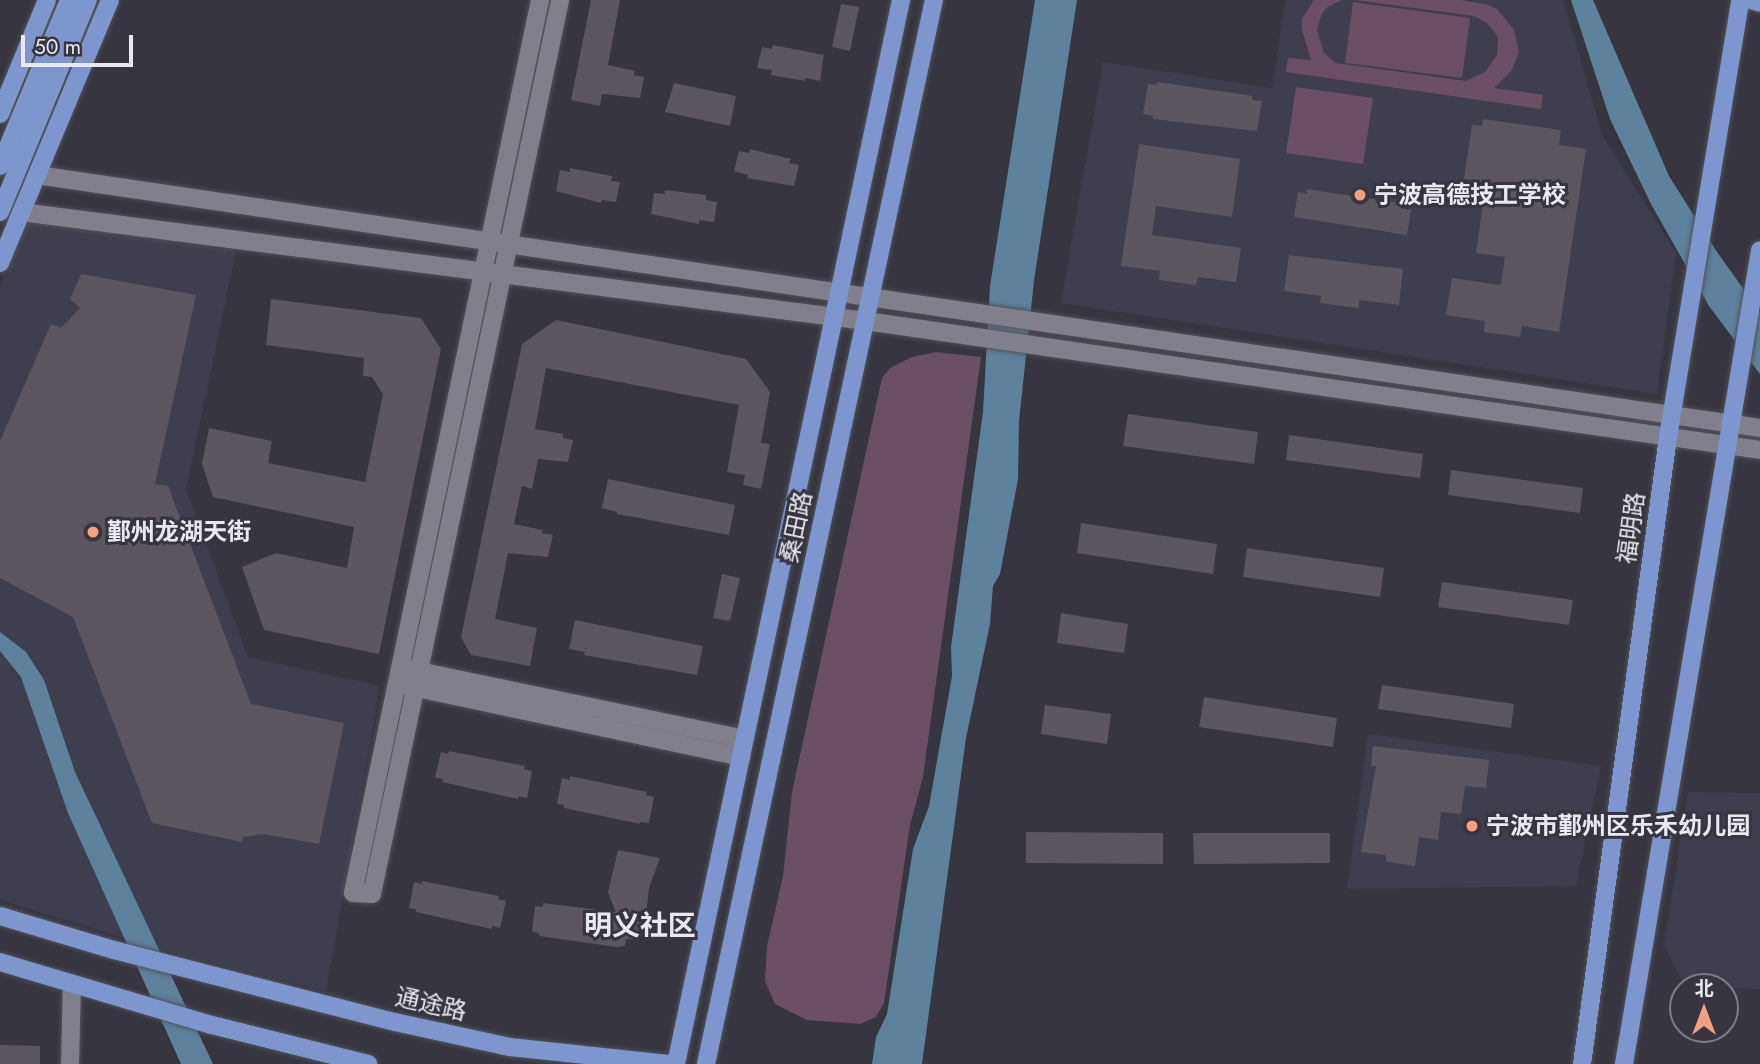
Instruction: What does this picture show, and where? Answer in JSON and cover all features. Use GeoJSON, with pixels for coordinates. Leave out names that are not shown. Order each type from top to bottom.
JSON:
{"type":"FeatureCollection","features":[{"type":"Feature","properties":{"kind":"main road"},"geometry":{"type":"LineString","coordinates":[[0,114],[47,0]]}},
{"type":"Feature","properties":{"kind":"main road"},"geometry":{"type":"LineString","coordinates":[[0,166],[69,0]]}},
{"type":"Feature","properties":{"kind":"main road"},"geometry":{"type":"LineString","coordinates":[[0,212],[88,0]]}},
{"type":"Feature","properties":{"kind":"main road"},"geometry":{"type":"LineString","coordinates":[[0,263],[110,0]]}},
{"type":"Feature","properties":{"kind":"main road","name":"桑田路"},"geometry":{"type":"LineString","coordinates":[[676,1064],[901,0]]}},
{"type":"Feature","properties":{"kind":"main road","name":"桑田路"},"geometry":{"type":"LineString","coordinates":[[706,1064],[934,0]]}},
{"type":"Feature","properties":{"kind":"main road","name":"福明路"},"geometry":{"type":"LineString","coordinates":[[1582,1064],[1671,414],[1740,0]]}},
{"type":"Feature","properties":{"kind":"main road"},"geometry":{"type":"LineString","coordinates":[[1751,0],[1760,3]]}},
{"type":"Feature","properties":{"kind":"main road"},"geometry":{"type":"LineString","coordinates":[[1624,1064],[1760,250]]}},
{"type":"Feature","properties":{"kind":"main road","name":"通途路"},"geometry":{"type":"LineString","coordinates":[[0,916],[114,950],[395,1022],[510,1047],[668,1064]]}},
{"type":"Feature","properties":{"kind":"main road"},"geometry":{"type":"LineString","coordinates":[[0,962],[212,1025],[368,1064]]}},
{"type":"Feature","properties":{"kind":"street"},"geometry":{"type":"LineString","coordinates":[[540,0],[353,893],[372,894],[560,0]]}},
{"type":"Feature","properties":{"kind":"street"},"geometry":{"type":"LineString","coordinates":[[37,175],[1760,428]]}},
{"type":"Feature","properties":{"kind":"street"},"geometry":{"type":"LineString","coordinates":[[21,212],[502,276],[834,316],[1760,450]]}},
{"type":"Feature","properties":{"kind":"street"},"geometry":{"type":"LineString","coordinates":[[398,675],[745,739]]}},
{"type":"Feature","properties":{"kind":"street"},"geometry":{"type":"LineString","coordinates":[[417,679],[741,758]]}},
{"type":"Feature","properties":{"kind":"street"},"geometry":{"type":"LineString","coordinates":[[70,1064],[72,984]]}},
{"type":"Feature","properties":{"kind":"shaded area","name":"宁波高德技工学校"},"geometry":{"type":"Polygon","coordinates":[[[1285,0],[1563,0],[1603,137],[1676,253],[1657,394],[1061,303],[1103,62],[1272,88],[1285,0]]]}},
{"type":"Feature","properties":{"kind":"shaded area"},"geometry":{"type":"Polygon","coordinates":[[[1314,0],[1342,0],[1322,13],[1317,30],[1324,53],[1336,63],[1466,81],[1485,72],[1497,55],[1498,37],[1487,23],[1474,16],[1354,0],[1462,0],[1489,5],[1497,9],[1514,30],[1519,52],[1512,70],[1494,88],[1543,95],[1541,109],[1286,72],[1288,58],[1311,60],[1302,30],[1302,19],[1314,0]]]}},
{"type":"Feature","properties":{"kind":"shaded area"},"geometry":{"type":"Polygon","coordinates":[[[1353,2],[1470,18],[1462,78],[1345,63],[1353,2]]]}},
{"type":"Feature","properties":{"kind":"shaded area"},"geometry":{"type":"Polygon","coordinates":[[[1296,87],[1373,98],[1363,164],[1286,153],[1296,87]]]}},
{"type":"Feature","properties":{"kind":"shaded area"},"geometry":{"type":"Polygon","coordinates":[[[27,220],[236,251],[186,489],[248,657],[380,686],[326,991],[178,954],[0,900],[0,285],[27,220]]]}},
{"type":"Feature","properties":{"kind":"shaded area"},"geometry":{"type":"Polygon","coordinates":[[[936,352],[981,357],[923,777],[910,825],[884,1003],[876,1017],[860,1024],[807,1020],[775,1004],[765,981],[767,946],[783,876],[792,792],[882,378],[890,368],[912,357],[936,352]]]}},
{"type":"Feature","properties":{"kind":"shaded area","name":"宁波市鄞州区乐禾幼儿园"},"geometry":{"type":"Polygon","coordinates":[[[1368,734],[1601,766],[1576,886],[1347,889],[1368,734]]]}},
{"type":"Feature","properties":{"kind":"shaded area"},"geometry":{"type":"Polygon","coordinates":[[[1688,792],[1760,793],[1760,989],[1739,988],[1739,973],[1678,973],[1664,945],[1688,792]]]}},
{"type":"Feature","properties":{"kind":"water"},"geometry":{"type":"Polygon","coordinates":[[[1035,0],[1077,0],[1034,281],[1019,421],[1018,479],[1000,574],[993,586],[990,624],[966,738],[922,1064],[872,1064],[876,1037],[887,1014],[913,849],[929,806],[952,676],[951,647],[983,412],[990,286],[1035,0]]]}},
{"type":"Feature","properties":{"kind":"water"},"geometry":{"type":"Polygon","coordinates":[[[1571,0],[1593,0],[1669,176],[1717,252],[1760,312],[1760,374],[1709,306],[1652,206],[1610,119],[1571,0]]]}},
{"type":"Feature","properties":{"kind":"water"},"geometry":{"type":"Polygon","coordinates":[[[0,632],[26,652],[44,680],[75,772],[213,1064],[181,1064],[68,813],[21,677],[0,651],[0,632]]]}},
{"type":"Feature","properties":{"kind":"building"},"geometry":{"type":"Polygon","coordinates":[[[591,0],[620,0],[608,65],[635,71],[634,75],[644,77],[640,98],[602,94],[600,106],[571,100],[591,0]]]}},
{"type":"Feature","properties":{"kind":"building"},"geometry":{"type":"Polygon","coordinates":[[[841,4],[859,7],[850,51],[832,47],[841,4]]]}},
{"type":"Feature","properties":{"kind":"building"},"geometry":{"type":"Polygon","coordinates":[[[773,45],[824,55],[820,81],[771,75],[772,70],[757,68],[762,47],[772,49],[773,45]]]}},
{"type":"Feature","properties":{"kind":"building"},"geometry":{"type":"Polygon","coordinates":[[[1157,82],[1253,96],[1252,100],[1262,101],[1257,131],[1153,119],[1153,116],[1143,114],[1148,84],[1156,85],[1157,82]]]}},
{"type":"Feature","properties":{"kind":"building"},"geometry":{"type":"Polygon","coordinates":[[[674,83],[736,96],[730,126],[665,112],[674,83]]]}},
{"type":"Feature","properties":{"kind":"building"},"geometry":{"type":"Polygon","coordinates":[[[1483,119],[1561,130],[1559,145],[1586,149],[1559,332],[1522,326],[1520,337],[1484,332],[1485,321],[1446,315],[1452,278],[1501,285],[1505,257],[1476,253],[1486,182],[1464,179],[1472,125],[1482,126],[1483,119]]]}},
{"type":"Feature","properties":{"kind":"building"},"geometry":{"type":"Polygon","coordinates":[[[1139,144],[1240,159],[1232,217],[1156,206],[1152,235],[1241,248],[1236,282],[1198,277],[1196,285],[1159,280],[1160,271],[1121,266],[1139,144]]]}},
{"type":"Feature","properties":{"kind":"building"},"geometry":{"type":"Polygon","coordinates":[[[750,149],[791,159],[789,163],[799,165],[794,186],[747,178],[748,175],[734,171],[739,151],[749,153],[750,149]]]}},
{"type":"Feature","properties":{"kind":"building"},"geometry":{"type":"Polygon","coordinates":[[[570,168],[612,176],[611,181],[620,182],[616,202],[602,200],[601,203],[556,191],[560,170],[570,172],[570,168]]]}},
{"type":"Feature","properties":{"kind":"building"},"geometry":{"type":"Polygon","coordinates":[[[1307,189],[1404,204],[1403,208],[1411,210],[1407,235],[1294,217],[1298,192],[1307,194],[1307,189]]]}},
{"type":"Feature","properties":{"kind":"building"},"geometry":{"type":"Polygon","coordinates":[[[665,190],[706,195],[706,200],[717,202],[714,222],[699,220],[699,224],[651,214],[654,193],[665,194],[665,190]]]}},
{"type":"Feature","properties":{"kind":"building"},"geometry":{"type":"Polygon","coordinates":[[[1289,255],[1403,269],[1399,305],[1359,300],[1359,308],[1320,303],[1321,296],[1284,291],[1289,255]]]}},
{"type":"Feature","properties":{"kind":"building","name":"鄞州龙湖天街"},"geometry":{"type":"Polygon","coordinates":[[[81,274],[196,295],[155,484],[168,486],[251,704],[344,723],[319,844],[263,834],[243,837],[242,842],[152,823],[73,617],[0,578],[0,441],[51,324],[61,328],[80,308],[70,299],[81,274]]]}},
{"type":"Feature","properties":{"kind":"building"},"geometry":{"type":"Polygon","coordinates":[[[271,299],[421,318],[441,349],[379,654],[264,630],[242,567],[276,553],[347,568],[354,527],[213,497],[202,464],[209,428],[272,441],[268,463],[365,482],[383,394],[372,377],[363,376],[364,358],[266,345],[271,299]]]}},
{"type":"Feature","properties":{"kind":"building"},"geometry":{"type":"Polygon","coordinates":[[[556,320],[746,359],[770,392],[761,443],[770,444],[761,489],[743,485],[745,475],[727,472],[739,405],[546,368],[535,429],[563,434],[563,438],[573,440],[568,462],[538,459],[532,489],[522,486],[514,524],[553,535],[548,557],[508,553],[495,619],[537,628],[530,666],[471,655],[461,637],[522,344],[556,320]]]}},
{"type":"Feature","properties":{"kind":"building"},"geometry":{"type":"Polygon","coordinates":[[[1128,414],[1258,432],[1254,464],[1123,446],[1128,414]]]}},
{"type":"Feature","properties":{"kind":"building"},"geometry":{"type":"Polygon","coordinates":[[[1289,435],[1423,454],[1420,478],[1286,460],[1289,435]]]}},
{"type":"Feature","properties":{"kind":"building"},"geometry":{"type":"Polygon","coordinates":[[[1451,470],[1583,488],[1580,513],[1448,495],[1451,470]]]}},
{"type":"Feature","properties":{"kind":"building"},"geometry":{"type":"Polygon","coordinates":[[[608,479],[735,505],[729,535],[617,514],[602,508],[608,479]]]}},
{"type":"Feature","properties":{"kind":"building"},"geometry":{"type":"Polygon","coordinates":[[[1081,523],[1217,544],[1213,574],[1077,553],[1081,523]]]}},
{"type":"Feature","properties":{"kind":"building"},"geometry":{"type":"Polygon","coordinates":[[[1247,548],[1384,568],[1380,597],[1243,577],[1247,548]]]}},
{"type":"Feature","properties":{"kind":"building"},"geometry":{"type":"Polygon","coordinates":[[[722,574],[740,578],[730,621],[713,618],[722,574]]]}},
{"type":"Feature","properties":{"kind":"building"},"geometry":{"type":"Polygon","coordinates":[[[1442,582],[1573,600],[1569,625],[1438,607],[1442,582]]]}},
{"type":"Feature","properties":{"kind":"building"},"geometry":{"type":"Polygon","coordinates":[[[1061,613],[1128,624],[1124,653],[1057,643],[1061,613]]]}},
{"type":"Feature","properties":{"kind":"building"},"geometry":{"type":"Polygon","coordinates":[[[575,620],[703,646],[697,675],[584,655],[585,652],[569,649],[575,620]]]}},
{"type":"Feature","properties":{"kind":"building"},"geometry":{"type":"Polygon","coordinates":[[[1382,685],[1514,704],[1511,728],[1378,709],[1382,685]]]}},
{"type":"Feature","properties":{"kind":"building"},"geometry":{"type":"Polygon","coordinates":[[[1204,697],[1337,718],[1333,747],[1199,727],[1204,697]]]}},
{"type":"Feature","properties":{"kind":"building"},"geometry":{"type":"Polygon","coordinates":[[[1045,705],[1111,714],[1107,744],[1041,734],[1045,705]]]}},
{"type":"Feature","properties":{"kind":"building"},"geometry":{"type":"Polygon","coordinates":[[[1373,746],[1489,760],[1486,788],[1465,786],[1461,814],[1441,812],[1438,840],[1419,837],[1415,866],[1386,862],[1386,855],[1361,852],[1376,766],[1371,766],[1373,746]]]}},
{"type":"Feature","properties":{"kind":"building"},"geometry":{"type":"Polygon","coordinates":[[[449,751],[525,766],[524,769],[532,771],[527,798],[519,796],[518,799],[442,782],[443,779],[435,778],[441,752],[448,754],[449,751]]]}},
{"type":"Feature","properties":{"kind":"building"},"geometry":{"type":"Polygon","coordinates":[[[570,776],[647,792],[646,795],[654,797],[649,823],[640,824],[564,808],[564,805],[557,804],[562,778],[570,780],[570,776]]]}},
{"type":"Feature","properties":{"kind":"building"},"geometry":{"type":"Polygon","coordinates":[[[1026,832],[1163,833],[1163,864],[1026,863],[1026,832]]]}},
{"type":"Feature","properties":{"kind":"building"},"geometry":{"type":"Polygon","coordinates":[[[1193,833],[1330,833],[1330,863],[1194,864],[1193,833]]]}},
{"type":"Feature","properties":{"kind":"building"},"geometry":{"type":"Polygon","coordinates":[[[618,850],[660,858],[649,888],[644,933],[635,939],[626,939],[625,946],[616,947],[539,936],[539,933],[532,932],[535,906],[543,907],[543,903],[616,912],[608,892],[618,850]]]}},
{"type":"Feature","properties":{"kind":"building"},"geometry":{"type":"Polygon","coordinates":[[[422,881],[499,896],[498,899],[506,901],[500,928],[492,926],[492,929],[416,912],[416,909],[409,908],[414,882],[422,884],[422,881]]]}},
{"type":"Feature","properties":{"kind":"building"},"geometry":{"type":"Polygon","coordinates":[[[0,1045],[40,1046],[40,1064],[0,1064],[0,1045]]]}},
{"type":"Feature","properties":{"kind":"place","name":"宁波高德技工学校"},"geometry":{"type":"Point","coordinates":[1360,195]}},
{"type":"Feature","properties":{"kind":"place","name":"鄞州龙湖天街"},"geometry":{"type":"Point","coordinates":[93,532]}},
{"type":"Feature","properties":{"kind":"place","name":"宁波市鄞州区乐禾幼儿园"},"geometry":{"type":"Point","coordinates":[1472,826]}},
{"type":"Feature","properties":{"kind":"district","name":"明义社区"},"geometry":{"type":"Point","coordinates":[640,926]}}]}
